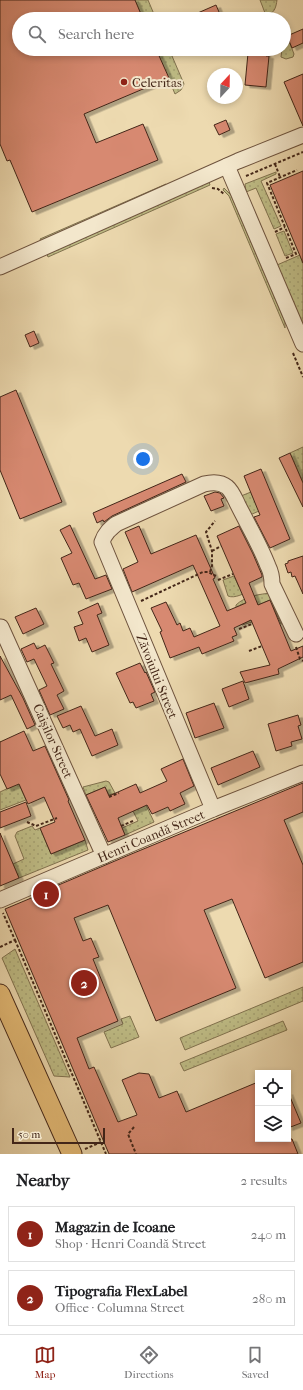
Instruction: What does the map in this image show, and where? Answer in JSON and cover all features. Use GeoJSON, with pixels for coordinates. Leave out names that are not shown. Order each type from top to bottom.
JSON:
{"type":"FeatureCollection","features":[{"type":"Feature","properties":{"kind":"main road"},"geometry":{"type":"LineString","coordinates":[[0,994],[72,1154]]}},
{"type":"Feature","properties":{"kind":"street"},"geometry":{"type":"LineString","coordinates":[[0,266],[227,166],[303,135]]}},
{"type":"Feature","properties":{"kind":"street"},"geometry":{"type":"LineString","coordinates":[[227,166],[297,347]]}},
{"type":"Feature","properties":{"kind":"street","name":"Zăvoiului Street"},"geometry":{"type":"LineString","coordinates":[[212,810],[102,542],[104,536],[108,530],[116,524],[204,484],[213,482],[221,483],[231,492],[245,519],[268,566],[272,584],[296,634]]}},
{"type":"Feature","properties":{"kind":"street","name":"Caișilor Street"},"geometry":{"type":"LineString","coordinates":[[1,627],[104,856]]}},
{"type":"Feature","properties":{"kind":"street","name":"Henri Coandă Street"},"geometry":{"type":"LineString","coordinates":[[2,906],[104,856],[303,773]]}},
{"type":"Feature","properties":{"kind":"path"},"geometry":{"type":"LineString","coordinates":[[218,190],[303,152]]}},
{"type":"Feature","properties":{"kind":"path"},"geometry":{"type":"LineString","coordinates":[[275,164],[280,177]]}},
{"type":"Feature","properties":{"kind":"path"},"geometry":{"type":"LineString","coordinates":[[286,258],[296,254],[267,183],[297,170]]}},
{"type":"Feature","properties":{"kind":"path"},"geometry":{"type":"LineString","coordinates":[[210,188],[218,190],[228,199]]}},
{"type":"Feature","properties":{"kind":"path"},"geometry":{"type":"LineString","coordinates":[[275,232],[285,227]]}},
{"type":"Feature","properties":{"kind":"path"},"geometry":{"type":"LineString","coordinates":[[297,347],[303,377]]}},
{"type":"Feature","properties":{"kind":"path"},"geometry":{"type":"LineString","coordinates":[[210,572],[212,566],[212,551],[206,532],[215,521]]}},
{"type":"Feature","properties":{"kind":"path"},"geometry":{"type":"LineString","coordinates":[[212,551],[221,546]]}},
{"type":"Feature","properties":{"kind":"path"},"geometry":{"type":"LineString","coordinates":[[129,607],[203,572],[210,572],[216,576]]}},
{"type":"Feature","properties":{"kind":"path"},"geometry":{"type":"LineString","coordinates":[[218,580],[233,574]]}},
{"type":"Feature","properties":{"kind":"path"},"geometry":{"type":"LineString","coordinates":[[239,629],[252,624]]}},
{"type":"Feature","properties":{"kind":"path"},"geometry":{"type":"LineString","coordinates":[[249,651],[262,646]]}},
{"type":"Feature","properties":{"kind":"path"},"geometry":{"type":"LineString","coordinates":[[109,797],[119,793]]}},
{"type":"Feature","properties":{"kind":"path"},"geometry":{"type":"LineString","coordinates":[[27,822],[36,826],[57,818]]}},
{"type":"Feature","properties":{"kind":"path"},"geometry":{"type":"LineString","coordinates":[[122,826],[133,821]]}},
{"type":"Feature","properties":{"kind":"path"},"geometry":{"type":"LineString","coordinates":[[2,906],[106,1154]]}},
{"type":"Feature","properties":{"kind":"path"},"geometry":{"type":"LineString","coordinates":[[0,947],[15,940]]}},
{"type":"Feature","properties":{"kind":"path"},"geometry":{"type":"LineString","coordinates":[[134,1127],[128,1134],[136,1154]]}},
{"type":"Feature","properties":{"kind":"shaded area"},"geometry":{"type":"Polygon","coordinates":[[[135,0],[148,0],[153,12],[140,12],[135,0]]]}},
{"type":"Feature","properties":{"kind":"shaded area"},"geometry":{"type":"Polygon","coordinates":[[[260,0],[277,0],[274,11],[265,12],[260,0]]]}},
{"type":"Feature","properties":{"kind":"shaded area"},"geometry":{"type":"Polygon","coordinates":[[[291,46],[294,54],[293,57],[286,59],[281,57],[291,56],[291,46]]]}},
{"type":"Feature","properties":{"kind":"shaded area"},"geometry":{"type":"Polygon","coordinates":[[[159,56],[172,56],[184,84],[181,90],[175,94],[159,56]]]}},
{"type":"Feature","properties":{"kind":"shaded area"},"geometry":{"type":"Polygon","coordinates":[[[276,172],[276,174],[261,181],[281,226],[274,229],[256,188],[246,192],[245,184],[276,172]]]}},
{"type":"Feature","properties":{"kind":"shaded area"},"geometry":{"type":"Polygon","coordinates":[[[209,182],[210,185],[48,257],[47,254],[209,182]]]}},
{"type":"Feature","properties":{"kind":"shaded area"},"geometry":{"type":"Polygon","coordinates":[[[166,184],[168,186],[41,241],[40,239],[166,184]]]}},
{"type":"Feature","properties":{"kind":"shaded area"},"geometry":{"type":"Polygon","coordinates":[[[224,188],[231,195],[285,322],[285,328],[229,196],[223,190],[224,188]]]}},
{"type":"Feature","properties":{"kind":"shaded area"},"geometry":{"type":"Polygon","coordinates":[[[284,231],[293,253],[285,256],[276,234],[284,231]]]}},
{"type":"Feature","properties":{"kind":"shaded area"},"geometry":{"type":"Polygon","coordinates":[[[300,255],[303,264],[303,326],[277,265],[300,255]]]}},
{"type":"Feature","properties":{"kind":"shaded area"},"geometry":{"type":"Polygon","coordinates":[[[303,447],[303,483],[290,453],[303,447]]]}},
{"type":"Feature","properties":{"kind":"shaded area"},"geometry":{"type":"Polygon","coordinates":[[[251,492],[259,511],[250,515],[241,496],[251,492]]]}},
{"type":"Feature","properties":{"kind":"shaded area"},"geometry":{"type":"Polygon","coordinates":[[[234,576],[239,587],[248,583],[251,590],[237,596],[228,596],[223,580],[234,576]]]}},
{"type":"Feature","properties":{"kind":"shaded area"},"geometry":{"type":"Polygon","coordinates":[[[272,593],[287,622],[281,624],[270,600],[258,605],[255,599],[240,605],[243,611],[243,624],[251,620],[252,622],[242,625],[237,616],[236,605],[244,599],[272,593]]]}},
{"type":"Feature","properties":{"kind":"shaded area"},"geometry":{"type":"Polygon","coordinates":[[[0,741],[26,800],[0,810],[0,792],[17,784],[0,741]]]}},
{"type":"Feature","properties":{"kind":"shaded area"},"geometry":{"type":"Polygon","coordinates":[[[106,781],[109,782],[115,793],[109,795],[105,787],[86,795],[83,787],[106,781]]]}},
{"type":"Feature","properties":{"kind":"shaded area"},"geometry":{"type":"Polygon","coordinates":[[[146,805],[154,822],[125,835],[122,828],[138,821],[133,811],[146,805]]]}},
{"type":"Feature","properties":{"kind":"shaded area"},"geometry":{"type":"Polygon","coordinates":[[[32,826],[35,830],[40,828],[51,854],[85,840],[88,850],[19,878],[13,864],[24,859],[15,836],[17,832],[32,826]]]}},
{"type":"Feature","properties":{"kind":"shaded area"},"geometry":{"type":"Polygon","coordinates":[[[15,949],[70,1077],[54,1076],[2,958],[15,949]]]}},
{"type":"Feature","properties":{"kind":"shaded area"},"geometry":{"type":"Polygon","coordinates":[[[303,987],[303,1001],[185,1050],[180,1038],[303,987]]]}},
{"type":"Feature","properties":{"kind":"shaded area"},"geometry":{"type":"Polygon","coordinates":[[[130,1016],[139,1037],[111,1048],[104,1032],[123,1024],[121,1019],[130,1016]]]}},
{"type":"Feature","properties":{"kind":"shaded area"},"geometry":{"type":"Polygon","coordinates":[[[283,1021],[287,1030],[184,1071],[180,1063],[283,1021]]]}},
{"type":"Feature","properties":{"kind":"building"},"geometry":{"type":"Polygon","coordinates":[[[0,0],[135,0],[140,12],[12,12],[12,56],[159,56],[169,78],[84,114],[96,143],[143,124],[158,160],[32,212],[10,160],[7,161],[0,144],[0,0]]]}},
{"type":"Feature","properties":{"kind":"building"},"geometry":{"type":"Polygon","coordinates":[[[216,5],[219,12],[200,12],[216,5]]]}},
{"type":"Feature","properties":{"kind":"building"},"geometry":{"type":"Polygon","coordinates":[[[303,29],[303,43],[292,48],[291,34],[303,29]]]}},
{"type":"Feature","properties":{"kind":"building"},"geometry":{"type":"Polygon","coordinates":[[[248,56],[269,56],[266,87],[245,85],[248,56]]]}},
{"type":"Feature","properties":{"kind":"building"},"geometry":{"type":"Polygon","coordinates":[[[303,74],[303,126],[284,82],[303,74]]]}},
{"type":"Feature","properties":{"kind":"building"},"geometry":{"type":"Polygon","coordinates":[[[226,120],[230,130],[219,135],[214,125],[226,120]]]}},
{"type":"Feature","properties":{"kind":"building"},"geometry":{"type":"Polygon","coordinates":[[[303,171],[303,263],[270,185],[303,171]]]}},
{"type":"Feature","properties":{"kind":"building"},"geometry":{"type":"Polygon","coordinates":[[[34,331],[39,343],[30,347],[25,335],[34,331]]]}},
{"type":"Feature","properties":{"kind":"building"},"geometry":{"type":"Polygon","coordinates":[[[16,390],[62,502],[20,519],[0,470],[0,397],[16,390]]]}},
{"type":"Feature","properties":{"kind":"building"},"geometry":{"type":"Polygon","coordinates":[[[290,453],[303,483],[303,507],[279,458],[290,453]]]}},
{"type":"Feature","properties":{"kind":"building"},"geometry":{"type":"Polygon","coordinates":[[[261,469],[290,539],[270,548],[254,517],[260,515],[244,476],[261,469]]]}},
{"type":"Feature","properties":{"kind":"building"},"geometry":{"type":"Polygon","coordinates":[[[182,474],[186,482],[112,516],[104,522],[103,520],[97,523],[93,513],[182,474]]]}},
{"type":"Feature","properties":{"kind":"building"},"geometry":{"type":"Polygon","coordinates":[[[215,492],[220,493],[224,498],[221,499],[224,506],[211,511],[204,496],[215,492]]]}},
{"type":"Feature","properties":{"kind":"building"},"geometry":{"type":"Polygon","coordinates":[[[70,525],[95,579],[106,575],[112,589],[86,599],[79,583],[73,585],[61,558],[72,553],[60,530],[70,525]]]}},
{"type":"Feature","properties":{"kind":"building"},"geometry":{"type":"Polygon","coordinates":[[[139,526],[151,554],[196,535],[215,578],[213,579],[227,611],[246,603],[217,536],[239,526],[262,575],[262,577],[249,583],[258,605],[270,600],[291,651],[303,646],[303,657],[278,669],[279,674],[245,683],[240,672],[270,665],[251,620],[234,628],[237,635],[232,637],[234,641],[202,654],[199,647],[170,658],[160,632],[162,631],[151,608],[166,602],[177,625],[180,623],[183,631],[190,628],[194,637],[220,626],[193,565],[132,592],[123,569],[138,562],[125,532],[139,526]]]}},
{"type":"Feature","properties":{"kind":"building"},"geometry":{"type":"Polygon","coordinates":[[[303,556],[303,594],[295,576],[292,577],[291,572],[288,573],[285,564],[288,563],[288,561],[303,556]]]}},
{"type":"Feature","properties":{"kind":"building"},"geometry":{"type":"Polygon","coordinates":[[[98,603],[102,613],[97,615],[109,645],[92,652],[86,638],[79,641],[74,627],[83,624],[78,612],[98,603]]]}},
{"type":"Feature","properties":{"kind":"building"},"geometry":{"type":"Polygon","coordinates":[[[36,608],[44,624],[23,634],[15,617],[36,608]]]}},
{"type":"Feature","properties":{"kind":"building"},"geometry":{"type":"Polygon","coordinates":[[[34,643],[37,649],[45,645],[54,663],[51,664],[64,691],[57,695],[64,709],[50,715],[39,690],[47,686],[34,659],[27,662],[21,649],[34,643]]]}},
{"type":"Feature","properties":{"kind":"building"},"geometry":{"type":"Polygon","coordinates":[[[0,656],[23,698],[35,725],[27,729],[11,695],[0,700],[0,656]]]}},
{"type":"Feature","properties":{"kind":"building"},"geometry":{"type":"Polygon","coordinates":[[[140,663],[155,692],[151,694],[154,701],[136,708],[133,702],[130,703],[116,673],[140,663]]]}},
{"type":"Feature","properties":{"kind":"building"},"geometry":{"type":"Polygon","coordinates":[[[243,681],[249,699],[229,707],[222,689],[243,681]]]}},
{"type":"Feature","properties":{"kind":"building"},"geometry":{"type":"Polygon","coordinates":[[[214,703],[224,728],[195,738],[186,713],[214,703]]]}},
{"type":"Feature","properties":{"kind":"building"},"geometry":{"type":"Polygon","coordinates":[[[81,706],[95,736],[112,729],[118,745],[92,756],[80,729],[73,732],[70,725],[63,728],[57,716],[81,706]]]}},
{"type":"Feature","properties":{"kind":"building"},"geometry":{"type":"Polygon","coordinates":[[[298,715],[301,725],[298,726],[302,739],[291,742],[292,746],[276,751],[268,724],[298,715]]]}},
{"type":"Feature","properties":{"kind":"building"},"geometry":{"type":"Polygon","coordinates":[[[24,731],[33,751],[45,746],[85,840],[51,854],[40,828],[55,822],[44,797],[28,804],[19,784],[7,789],[0,774],[0,742],[24,731]]]}},
{"type":"Feature","properties":{"kind":"building"},"geometry":{"type":"Polygon","coordinates":[[[253,751],[260,767],[218,785],[211,768],[253,751]]]}},
{"type":"Feature","properties":{"kind":"building"},"geometry":{"type":"Polygon","coordinates":[[[183,759],[194,786],[180,793],[185,804],[170,811],[168,807],[152,814],[147,805],[118,818],[125,835],[108,842],[86,795],[105,787],[109,796],[136,784],[140,793],[167,781],[161,769],[183,759]]]}},
{"type":"Feature","properties":{"kind":"building"},"geometry":{"type":"Polygon","coordinates":[[[303,783],[303,812],[284,820],[303,865],[303,962],[265,978],[232,899],[204,910],[236,988],[156,1021],[108,905],[74,918],[83,941],[91,938],[99,957],[93,959],[118,1021],[77,1038],[89,1069],[94,1067],[118,1122],[137,1115],[122,1080],[139,1073],[149,1074],[159,1098],[177,1091],[186,1112],[255,1083],[255,1142],[291,1142],[292,1139],[298,1154],[109,1154],[5,909],[129,855],[303,783]]]}},
{"type":"Feature","properties":{"kind":"building"},"geometry":{"type":"Polygon","coordinates":[[[26,802],[31,816],[0,828],[0,812],[26,802]]]}},
{"type":"Feature","properties":{"kind":"building"},"geometry":{"type":"Polygon","coordinates":[[[0,833],[19,878],[0,886],[0,833]]]}},
{"type":"Feature","properties":{"kind":"building"},"geometry":{"type":"Polygon","coordinates":[[[291,1099],[301,1123],[291,1127],[291,1099]]]}},
{"type":"Feature","properties":{"kind":"place","name":"Celeritas"},"geometry":{"type":"Point","coordinates":[124,82]}},
{"type":"Feature","properties":{"kind":"place","name":"Magazin de Icoane"},"geometry":{"type":"Point","coordinates":[46,894]}},
{"type":"Feature","properties":{"kind":"place","name":"Tipografia FlexLabel"},"geometry":{"type":"Point","coordinates":[84,983]}}]}
